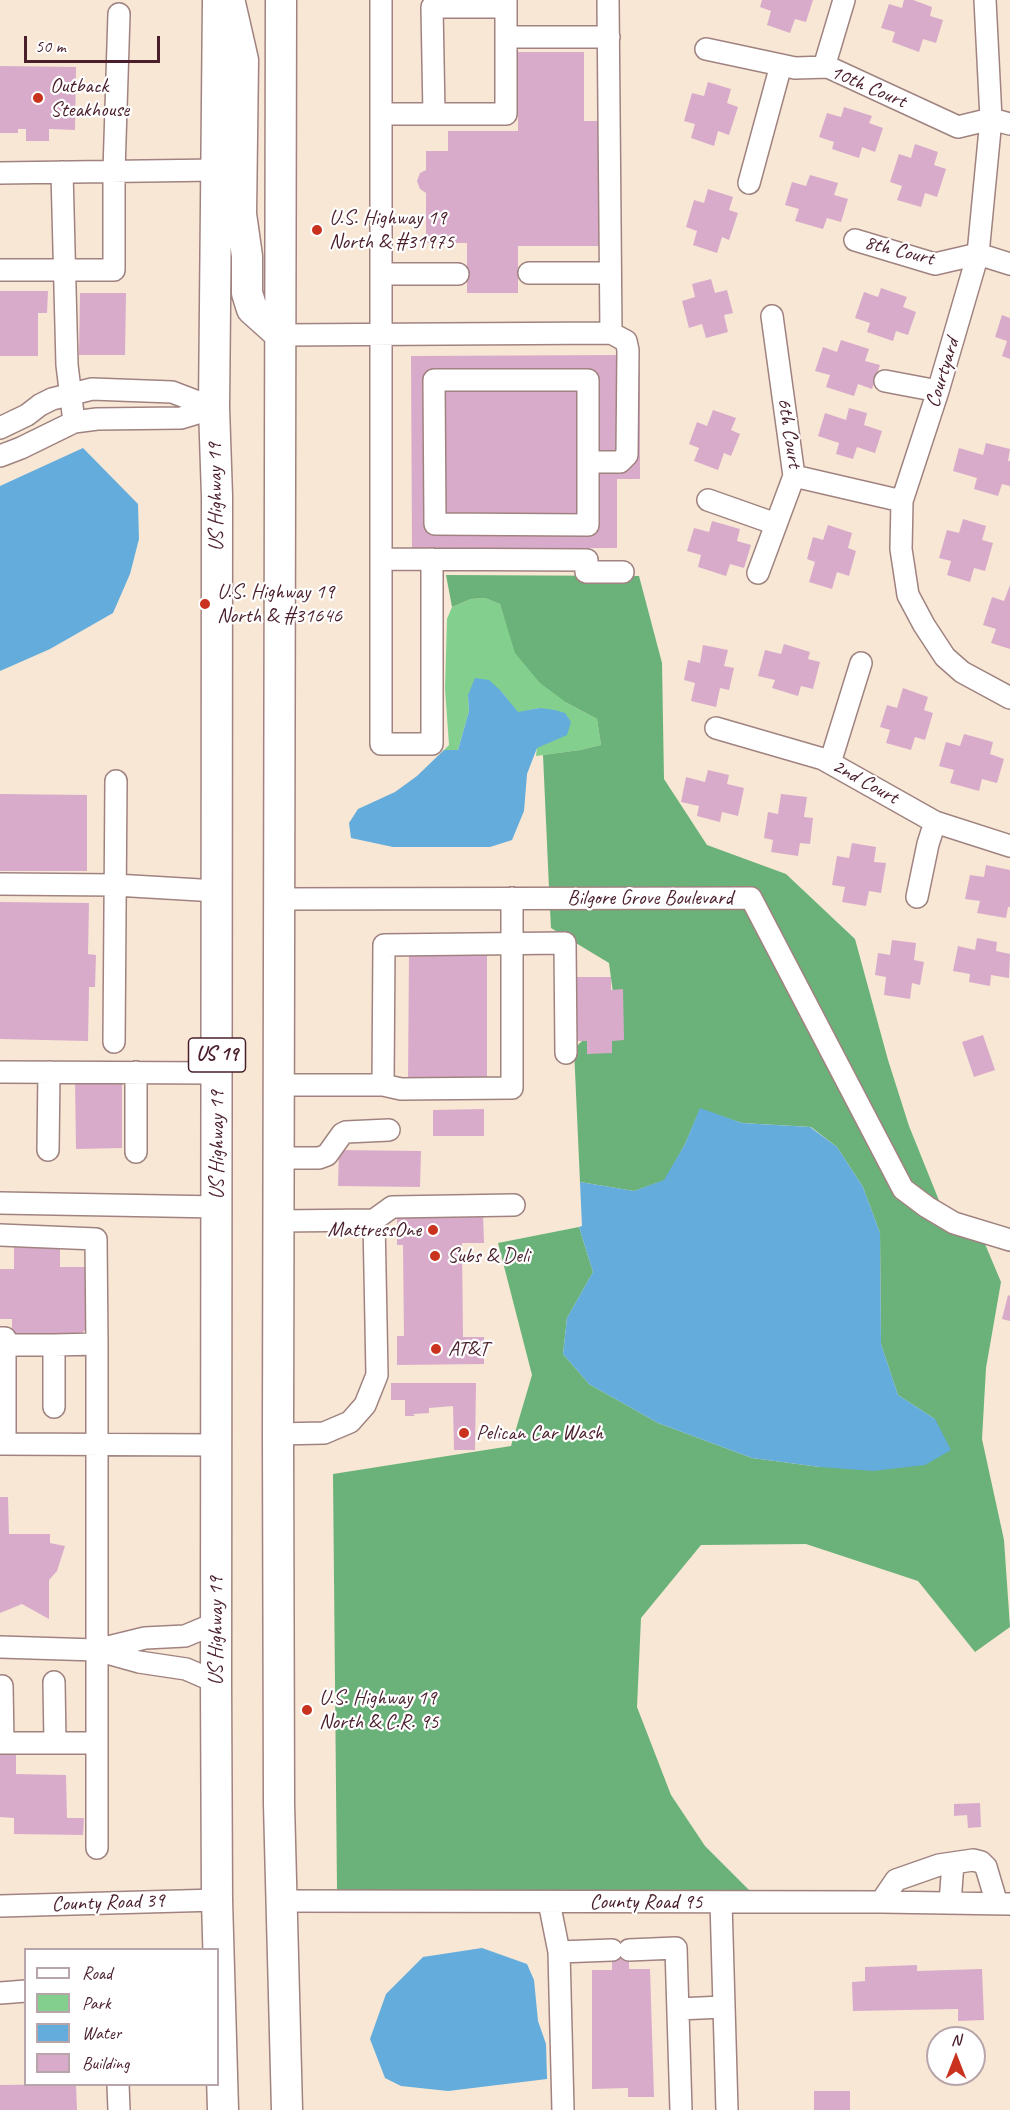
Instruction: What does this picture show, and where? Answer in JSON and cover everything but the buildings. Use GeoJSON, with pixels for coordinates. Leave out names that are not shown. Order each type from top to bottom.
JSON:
{"type":"FeatureCollection","features":[{"type":"Feature","properties":{"kind":"highway","name":"US Highway 19"},"geometry":{"type":"LineString","coordinates":[[218,0],[214,408],[218,496],[216,1682],[219,1948]]}},
{"type":"Feature","properties":{"kind":"highway"},"geometry":{"type":"LineString","coordinates":[[229,0],[243,60],[241,214],[247,256],[247,293],[252,309],[281,335]]}},
{"type":"Feature","properties":{"kind":"highway"},"geometry":{"type":"LineString","coordinates":[[281,0],[278,1434],[281,1901],[287,2110]]}},
{"type":"Feature","properties":{"kind":"highway","name":"US Highway 19"},"geometry":{"type":"LineString","coordinates":[[219,1960],[224,2110]]}},
{"type":"Feature","properties":{"kind":"street"},"geometry":{"type":"LineString","coordinates":[[381,0],[381,744],[432,744],[432,559]]}},
{"type":"Feature","properties":{"kind":"street"},"geometry":{"type":"LineString","coordinates":[[824,67],[844,0]]}},
{"type":"Feature","properties":{"kind":"street","name":"Courtyard"},"geometry":{"type":"LineString","coordinates":[[985,0],[1000,121],[978,254],[938,391],[902,501],[901,549],[908,596],[945,657],[962,672],[1010,698]]}},
{"type":"Feature","properties":{"kind":"street"},"geometry":{"type":"LineString","coordinates":[[611,333],[609,37],[614,3]]}},
{"type":"Feature","properties":{"kind":"street"},"geometry":{"type":"LineString","coordinates":[[381,114],[434,114],[506,114],[506,4],[432,7],[434,114]]}},
{"type":"Feature","properties":{"kind":"street"},"geometry":{"type":"LineString","coordinates":[[0,270],[114,270],[114,171],[119,14]]}},
{"type":"Feature","properties":{"kind":"street"},"geometry":{"type":"LineString","coordinates":[[506,37],[609,37]]}},
{"type":"Feature","properties":{"kind":"street","name":"10th Court"},"geometry":{"type":"LineString","coordinates":[[706,49],[795,68],[828,67],[958,127],[1000,121]]}},
{"type":"Feature","properties":{"kind":"street"},"geometry":{"type":"LineString","coordinates":[[749,183],[781,65]]}},
{"type":"Feature","properties":{"kind":"street"},"geometry":{"type":"LineString","coordinates":[[0,173],[218,170]]}},
{"type":"Feature","properties":{"kind":"street"},"geometry":{"type":"LineString","coordinates":[[62,172],[69,394],[74,422]]}},
{"type":"Feature","properties":{"kind":"street","name":"8th Court"},"geometry":{"type":"LineString","coordinates":[[855,240],[935,264],[978,254]]}},
{"type":"Feature","properties":{"kind":"street"},"geometry":{"type":"LineString","coordinates":[[978,254],[1010,264]]}},
{"type":"Feature","properties":{"kind":"street"},"geometry":{"type":"LineString","coordinates":[[529,273],[610,273]]}},
{"type":"Feature","properties":{"kind":"street"},"geometry":{"type":"LineString","coordinates":[[382,274],[458,274]]}},
{"type":"Feature","properties":{"kind":"street","name":"6th Court"},"geometry":{"type":"LineString","coordinates":[[772,316],[794,476],[902,501]]}},
{"type":"Feature","properties":{"kind":"street"},"geometry":{"type":"LineString","coordinates":[[281,335],[611,333],[626,341],[628,350],[627,455],[620,462],[588,462]]}},
{"type":"Feature","properties":{"kind":"street"},"geometry":{"type":"LineString","coordinates":[[434,380],[588,380],[588,462],[588,525],[435,524],[434,380]]}},
{"type":"Feature","properties":{"kind":"street"},"geometry":{"type":"LineString","coordinates":[[885,381],[938,391]]}},
{"type":"Feature","properties":{"kind":"street"},"geometry":{"type":"LineString","coordinates":[[0,428],[52,399],[92,390],[172,392],[214,408]]}},
{"type":"Feature","properties":{"kind":"street"},"geometry":{"type":"LineString","coordinates":[[0,456],[74,422],[97,419],[181,418],[214,408]]}},
{"type":"Feature","properties":{"kind":"street"},"geometry":{"type":"LineString","coordinates":[[758,573],[794,476]]}},
{"type":"Feature","properties":{"kind":"street"},"geometry":{"type":"LineString","coordinates":[[708,500],[776,524]]}},
{"type":"Feature","properties":{"kind":"street"},"geometry":{"type":"LineString","coordinates":[[381,559],[586,560],[586,572],[623,572]]}},
{"type":"Feature","properties":{"kind":"street"},"geometry":{"type":"LineString","coordinates":[[830,763],[861,663]]}},
{"type":"Feature","properties":{"kind":"street","name":"2nd Court"},"geometry":{"type":"LineString","coordinates":[[716,728],[823,759],[935,822],[1010,846]]}},
{"type":"Feature","properties":{"kind":"street"},"geometry":{"type":"LineString","coordinates":[[114,1042],[116,781]]}},
{"type":"Feature","properties":{"kind":"street"},"geometry":{"type":"LineString","coordinates":[[917,897],[935,822]]}},
{"type":"Feature","properties":{"kind":"street"},"geometry":{"type":"LineString","coordinates":[[0,884],[116,885],[217,891]]}},
{"type":"Feature","properties":{"kind":"street"},"geometry":{"type":"LineString","coordinates":[[279,1085],[383,1085],[401,1089],[512,1088],[512,898]]}},
{"type":"Feature","properties":{"kind":"street","name":"Bilgore Grove Boulevard"},"geometry":{"type":"LineString","coordinates":[[280,899],[751,898],[903,1189],[954,1223],[1010,1240]]}},
{"type":"Feature","properties":{"kind":"street"},"geometry":{"type":"LineString","coordinates":[[383,1085],[384,945],[565,944],[566,1053]]}},
{"type":"Feature","properties":{"kind":"street"},"geometry":{"type":"LineString","coordinates":[[0,1072],[217,1073]]}},
{"type":"Feature","properties":{"kind":"street"},"geometry":{"type":"LineString","coordinates":[[48,1150],[49,1072]]}},
{"type":"Feature","properties":{"kind":"street"},"geometry":{"type":"LineString","coordinates":[[136,1072],[136,1152]]}},
{"type":"Feature","properties":{"kind":"street"},"geometry":{"type":"LineString","coordinates":[[279,1158],[319,1158],[327,1155],[342,1134],[346,1132],[389,1130]]}},
{"type":"Feature","properties":{"kind":"street"},"geometry":{"type":"LineString","coordinates":[[0,1203],[218,1207]]}},
{"type":"Feature","properties":{"kind":"street"},"geometry":{"type":"LineString","coordinates":[[279,1221],[374,1220],[392,1207],[514,1205]]}},
{"type":"Feature","properties":{"kind":"street"},"geometry":{"type":"LineString","coordinates":[[278,1434],[324,1433],[350,1422],[365,1405],[377,1375],[374,1220]]}},
{"type":"Feature","properties":{"kind":"street"},"geometry":{"type":"LineString","coordinates":[[0,1235],[96,1239],[97,1848]]}},
{"type":"Feature","properties":{"kind":"street"},"geometry":{"type":"LineString","coordinates":[[97,1344],[54,1345],[2,1341],[2,1444],[216,1445]]}},
{"type":"Feature","properties":{"kind":"street"},"geometry":{"type":"LineString","coordinates":[[54,1345],[54,1407]]}},
{"type":"Feature","properties":{"kind":"street"},"geometry":{"type":"LineString","coordinates":[[96,1650],[145,1638],[185,1636],[216,1623]]}},
{"type":"Feature","properties":{"kind":"street"},"geometry":{"type":"LineString","coordinates":[[0,1647],[96,1650],[140,1662],[186,1669],[216,1682]]}},
{"type":"Feature","properties":{"kind":"street"},"geometry":{"type":"LineString","coordinates":[[54,1682],[55,1743]]}},
{"type":"Feature","properties":{"kind":"street"},"geometry":{"type":"LineString","coordinates":[[2,1686],[1,1743],[97,1743]]}},
{"type":"Feature","properties":{"kind":"street"},"geometry":{"type":"LineString","coordinates":[[881,1902],[896,1880],[923,1870],[973,1860],[981,1862],[986,1867],[1004,1904]]}},
{"type":"Feature","properties":{"kind":"street"},"geometry":{"type":"LineString","coordinates":[[950,1903],[953,1863]]}},
{"type":"Feature","properties":{"kind":"street","name":"County Road 39"},"geometry":{"type":"LineString","coordinates":[[0,1906],[217,1900]]}},
{"type":"Feature","properties":{"kind":"street","name":"County Road 95"},"geometry":{"type":"LineString","coordinates":[[281,1901],[1004,1904]]}},
{"type":"Feature","properties":{"kind":"street"},"geometry":{"type":"LineString","coordinates":[[549,1902],[559,1952],[563,2110]]}},
{"type":"Feature","properties":{"kind":"street"},"geometry":{"type":"LineString","coordinates":[[721,1902],[727,2110]]}},
{"type":"Feature","properties":{"kind":"street"},"geometry":{"type":"LineString","coordinates":[[559,1952],[676,1948],[681,2110]]}},
{"type":"Feature","properties":{"kind":"street"},"geometry":{"type":"LineString","coordinates":[[0,1993],[24,1991]]}},
{"type":"Feature","properties":{"kind":"street"},"geometry":{"type":"LineString","coordinates":[[678,2009],[723,2007]]}},
{"type":"Feature","properties":{"kind":"street"},"geometry":{"type":"LineString","coordinates":[[118,2086],[119,2110]]}},
{"type":"Feature","properties":{"kind":"green space"},"geometry":{"type":"Polygon","coordinates":[[[446,575],[639,576],[662,663],[664,779],[707,845],[786,874],[855,939],[888,1060],[909,1126],[940,1203],[910,1182],[759,892],[751,887],[549,888],[543,755],[601,745],[597,719],[567,703],[540,683],[515,653],[500,604],[485,598],[471,599],[452,607],[446,575]]]}},
{"type":"Feature","properties":{"kind":"green space"},"geometry":{"type":"Polygon","coordinates":[[[485,598],[500,604],[508,628],[567,703],[597,719],[601,745],[536,756],[537,747],[548,742],[540,708],[518,713],[501,691],[468,695],[469,711],[458,750],[444,750],[449,745],[445,689],[447,619],[452,607],[471,599],[485,598]]]}},
{"type":"Feature","properties":{"kind":"green space"},"geometry":{"type":"Polygon","coordinates":[[[746,908],[895,1195],[950,1232],[985,1244],[1001,1282],[986,1368],[982,1439],[1004,1540],[1010,1627],[975,1652],[918,1581],[806,1544],[701,1545],[641,1618],[637,1707],[671,1795],[705,1846],[751,1892],[337,1890],[333,1474],[511,1446],[532,1375],[498,1243],[579,1227],[593,1272],[567,1318],[563,1354],[589,1384],[658,1423],[752,1458],[820,1467],[935,1419],[898,1395],[881,1344],[880,1233],[863,1187],[837,1147],[811,1127],[742,1123],[700,1109],[685,1144],[665,1180],[634,1191],[580,1182],[574,1049],[615,1008],[609,963],[551,928],[550,909],[746,908]]]}},
{"type":"Feature","properties":{"kind":"water"},"geometry":{"type":"Polygon","coordinates":[[[83,448],[138,504],[139,539],[130,574],[113,613],[50,649],[0,671],[0,486],[83,448]]]}},
{"type":"Feature","properties":{"kind":"water"},"geometry":{"type":"Polygon","coordinates":[[[475,678],[489,680],[518,712],[540,708],[555,710],[565,713],[571,722],[567,735],[537,748],[527,774],[524,811],[512,840],[490,847],[393,847],[351,838],[349,823],[358,809],[395,792],[417,776],[444,750],[458,750],[469,711],[468,695],[475,678]]]}},
{"type":"Feature","properties":{"kind":"water"},"geometry":{"type":"Polygon","coordinates":[[[700,1108],[742,1123],[810,1127],[837,1147],[863,1187],[880,1233],[881,1344],[898,1395],[935,1419],[951,1450],[925,1465],[873,1471],[752,1458],[658,1423],[589,1384],[563,1354],[567,1318],[593,1272],[579,1227],[582,1226],[580,1182],[634,1191],[664,1180],[685,1144],[700,1108]]]}},
{"type":"Feature","properties":{"kind":"water"},"geometry":{"type":"Polygon","coordinates":[[[482,1948],[527,1964],[534,1980],[538,2021],[546,2044],[547,2079],[448,2091],[401,2086],[385,2078],[370,2039],[386,1994],[423,1957],[482,1948]]]}},
{"type":"Feature","properties":{"kind":"place","name":"Outback Steakhouse"},"geometry":{"type":"Point","coordinates":[38,98]}},
{"type":"Feature","properties":{"kind":"place","name":"U.S. Highway 19 North & #31975"},"geometry":{"type":"Point","coordinates":[317,230]}},
{"type":"Feature","properties":{"kind":"place","name":"U.S. Highway 19 North & #31646"},"geometry":{"type":"Point","coordinates":[205,604]}},
{"type":"Feature","properties":{"kind":"place","name":"MattressOne"},"geometry":{"type":"Point","coordinates":[433,1230]}},
{"type":"Feature","properties":{"kind":"place","name":"Subs & Deli"},"geometry":{"type":"Point","coordinates":[435,1256]}},
{"type":"Feature","properties":{"kind":"place","name":"AT&T"},"geometry":{"type":"Point","coordinates":[436,1349]}},
{"type":"Feature","properties":{"kind":"place","name":"Pelican Car Wash"},"geometry":{"type":"Point","coordinates":[464,1433]}},
{"type":"Feature","properties":{"kind":"place","name":"U.S. Highway 19 North & C.R. 95"},"geometry":{"type":"Point","coordinates":[307,1710]}}]}
